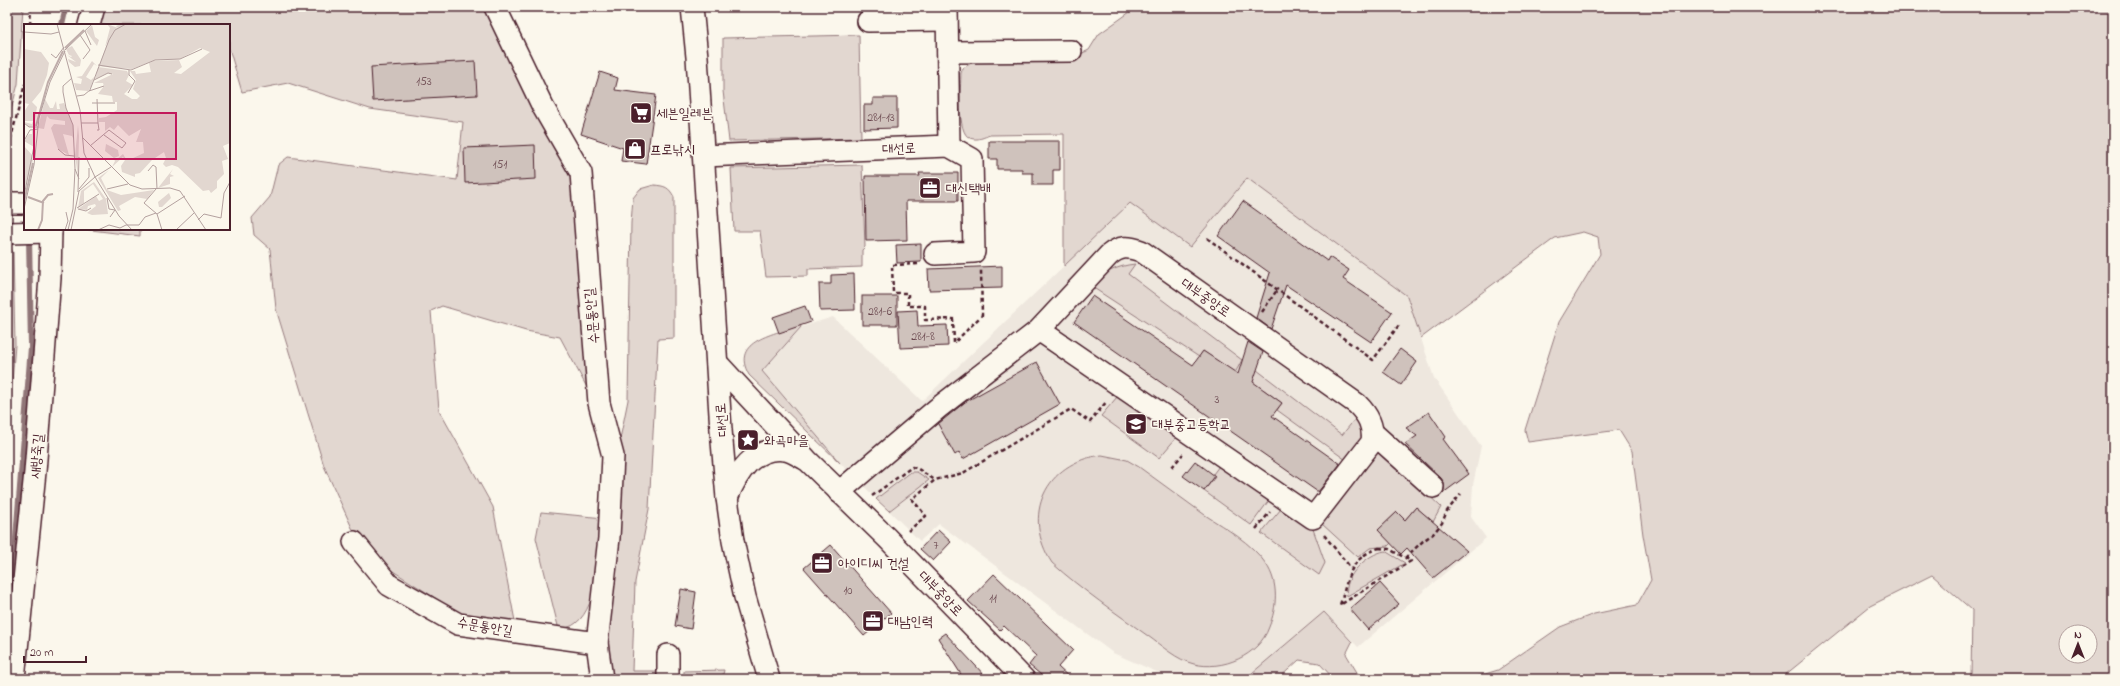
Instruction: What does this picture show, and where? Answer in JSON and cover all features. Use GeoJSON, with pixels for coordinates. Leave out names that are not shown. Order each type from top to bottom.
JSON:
{"type":"FeatureCollection","features":[{"type":"Feature","properties":{"kind":"street"},"geometry":{"type":"LineString","coordinates":[[89,24],[94,7]]}},
{"type":"Feature","properties":{"kind":"street","name":"수문통안길"},"geometry":{"type":"LineString","coordinates":[[495,7],[543,107],[581,173],[599,403],[613,456],[609,538],[597,643],[602,679]]}},
{"type":"Feature","properties":{"kind":"street","name":"대선로"},"geometry":{"type":"LineString","coordinates":[[692,7],[704,156],[721,430],[727,498],[733,541],[745,597],[769,679]]}},
{"type":"Feature","properties":{"kind":"street"},"geometry":{"type":"LineString","coordinates":[[868,21],[947,13],[949,146],[972,159],[974,252],[936,253]]}},
{"type":"Feature","properties":{"kind":"street"},"geometry":{"type":"LineString","coordinates":[[948,52],[1071,51]]}},
{"type":"Feature","properties":{"kind":"street","name":"대선로"},"geometry":{"type":"LineString","coordinates":[[704,156],[949,146]]}},
{"type":"Feature","properties":{"kind":"street","name":"새방죽길"},"geometry":{"type":"LineString","coordinates":[[7,233],[51,231],[50,278],[35,472],[14,679]]}},
{"type":"Feature","properties":{"kind":"street","name":"대부중앙로"},"geometry":{"type":"LineString","coordinates":[[839,492],[938,408],[1039,330],[1109,255],[1116,249],[1124,246],[1141,251],[1357,404],[1368,417],[1373,433],[1433,487]]}},
{"type":"Feature","properties":{"kind":"street"},"geometry":{"type":"LineString","coordinates":[[1039,330],[1313,518],[1372,442],[1373,433]]}},
{"type":"Feature","properties":{"kind":"street","name":"대부중앙로"},"geometry":{"type":"LineString","coordinates":[[718,363],[807,460],[1024,679]]}},
{"type":"Feature","properties":{"kind":"street"},"geometry":{"type":"LineString","coordinates":[[727,498],[736,477],[747,463],[761,454],[774,450],[786,450],[807,460]]}},
{"type":"Feature","properties":{"kind":"street","name":"수문통안길"},"geometry":{"type":"LineString","coordinates":[[354,542],[389,585],[458,624],[597,643]]}},
{"type":"Feature","properties":{"kind":"street"},"geometry":{"type":"LineString","coordinates":[[668,655],[668,679]]}},
{"type":"Feature","properties":{"kind":"path"},"geometry":{"type":"LineString","coordinates":[[30,24],[31,7]]}},
{"type":"Feature","properties":{"kind":"path"},"geometry":{"type":"LineString","coordinates":[[7,153],[24,88]]}},
{"type":"Feature","properties":{"kind":"path"},"geometry":{"type":"LineString","coordinates":[[1207,238],[1373,360],[1399,325]]}},
{"type":"Feature","properties":{"kind":"path"},"geometry":{"type":"LineString","coordinates":[[936,253],[939,264],[892,265],[893,293],[908,293],[908,306],[925,306],[925,320],[953,319],[954,343],[982,315],[981,252],[974,252]]}},
{"type":"Feature","properties":{"kind":"path"},"geometry":{"type":"LineString","coordinates":[[1250,328],[1277,290]]}},
{"type":"Feature","properties":{"kind":"path"},"geometry":{"type":"LineString","coordinates":[[903,536],[926,516],[912,499],[935,480],[963,473],[1071,409],[1090,422],[1120,386]]}},
{"type":"Feature","properties":{"kind":"path"},"geometry":{"type":"LineString","coordinates":[[867,500],[912,468],[918,468],[935,480]]}},
{"type":"Feature","properties":{"kind":"path"},"geometry":{"type":"LineString","coordinates":[[1405,558],[1423,541],[1434,534],[1442,524],[1447,511],[1461,494]]}},
{"type":"Feature","properties":{"kind":"path"},"geometry":{"type":"LineString","coordinates":[[1313,518],[1318,529],[1351,568]]}},
{"type":"Feature","properties":{"kind":"path"},"geometry":{"type":"LineString","coordinates":[[1379,548],[1389,549],[1405,558],[1411,561],[1340,605],[1351,568],[1365,555],[1379,548]]}},
{"type":"Feature","properties":{"kind":"shaded area"},"geometry":{"type":"Polygon","coordinates":[[[7,7],[23,7],[18,84],[7,125],[7,7]]]}},
{"type":"Feature","properties":{"kind":"shaded area"},"geometry":{"type":"Polygon","coordinates":[[[103,7],[486,7],[575,184],[592,397],[560,337],[526,331],[442,306],[431,311],[439,410],[493,507],[515,621],[462,615],[385,566],[353,530],[324,466],[276,309],[270,249],[254,235],[252,218],[270,197],[278,165],[288,157],[457,180],[463,122],[370,109],[288,83],[242,92],[230,51],[230,24],[98,24],[103,7]]]}},
{"type":"Feature","properties":{"kind":"shaded area"},"geometry":{"type":"Polygon","coordinates":[[[1137,7],[2113,7],[2113,679],[1971,679],[1972,610],[1932,575],[1870,606],[1780,679],[1469,679],[1498,670],[1560,627],[1594,614],[1637,605],[1651,580],[1643,535],[1632,451],[1619,430],[1528,442],[1525,430],[1559,322],[1600,254],[1598,237],[1583,232],[1555,238],[1421,338],[1407,296],[1247,178],[1190,247],[1130,203],[1064,266],[1064,134],[990,135],[978,139],[970,138],[963,128],[961,119],[961,73],[963,68],[973,62],[1064,62],[1089,50],[1099,34],[1137,7]]]}},
{"type":"Feature","properties":{"kind":"shaded area"},"geometry":{"type":"Polygon","coordinates":[[[859,35],[861,138],[729,141],[723,91],[723,38],[859,35]]]}},
{"type":"Feature","properties":{"kind":"shaded area"},"geometry":{"type":"Polygon","coordinates":[[[862,165],[865,247],[862,250],[862,267],[808,269],[808,276],[766,277],[760,231],[734,231],[731,168],[862,165]]]}},
{"type":"Feature","properties":{"kind":"shaded area","name":"대부중고등학교"},"geometry":{"type":"Polygon","coordinates":[[[1247,177],[1407,296],[1434,378],[1481,446],[1473,485],[1471,517],[1486,538],[1358,647],[1324,612],[1245,679],[1173,679],[1113,653],[939,524],[920,541],[840,463],[762,371],[801,327],[833,317],[922,401],[1130,203],[1190,247],[1247,177]]]}},
{"type":"Feature","properties":{"kind":"shaded area"},"geometry":{"type":"Polygon","coordinates":[[[654,185],[666,188],[674,197],[674,338],[658,339],[649,509],[635,582],[632,671],[659,671],[659,679],[610,679],[605,655],[618,449],[628,400],[631,223],[633,198],[640,189],[654,185]]]}},
{"type":"Feature","properties":{"kind":"shaded area"},"geometry":{"type":"Polygon","coordinates":[[[91,230],[140,230],[140,236],[91,230]]]}},
{"type":"Feature","properties":{"kind":"shaded area"},"geometry":{"type":"Polygon","coordinates":[[[7,244],[13,252],[15,345],[7,443],[7,244]]]}},
{"type":"Feature","properties":{"kind":"shaded area"},"geometry":{"type":"Polygon","coordinates":[[[1135,264],[1128,274],[1242,360],[1235,373],[1203,351],[1199,357],[1089,285],[1110,271],[1122,266],[1135,264]]]}},
{"type":"Feature","properties":{"kind":"shaded area"},"geometry":{"type":"Polygon","coordinates":[[[800,325],[801,327],[762,371],[840,463],[749,375],[744,363],[745,354],[750,346],[758,340],[800,325]]]}},
{"type":"Feature","properties":{"kind":"shaded area"},"geometry":{"type":"Polygon","coordinates":[[[1257,370],[1342,435],[1359,414],[1366,433],[1346,460],[1277,410],[1282,403],[1264,390],[1246,389],[1257,370]]]}},
{"type":"Feature","properties":{"kind":"shaded area"},"geometry":{"type":"Polygon","coordinates":[[[1117,397],[1120,397],[1175,435],[1176,438],[1159,458],[1101,416],[1117,397]]]}},
{"type":"Feature","properties":{"kind":"shaded area"},"geometry":{"type":"Polygon","coordinates":[[[1380,449],[1441,507],[1433,522],[1416,507],[1405,520],[1397,512],[1378,530],[1391,543],[1388,546],[1370,548],[1358,557],[1322,524],[1374,451],[1380,449]]]}},
{"type":"Feature","properties":{"kind":"shaded area"},"geometry":{"type":"Polygon","coordinates":[[[1102,455],[1127,460],[1139,467],[1246,543],[1266,564],[1275,587],[1274,611],[1264,637],[1257,646],[1248,653],[1238,659],[1216,665],[1205,666],[1188,662],[1170,652],[1099,601],[1052,563],[1043,545],[1039,527],[1039,510],[1044,494],[1053,480],[1066,468],[1082,460],[1102,455]]]}},
{"type":"Feature","properties":{"kind":"shaded area"},"geometry":{"type":"Polygon","coordinates":[[[1219,466],[1270,499],[1251,525],[1204,491],[1215,477],[1213,474],[1219,466]]]}},
{"type":"Feature","properties":{"kind":"shaded area"},"geometry":{"type":"Polygon","coordinates":[[[911,472],[917,472],[929,480],[889,511],[876,499],[911,472]]]}},
{"type":"Feature","properties":{"kind":"shaded area"},"geometry":{"type":"Polygon","coordinates":[[[1286,508],[1313,529],[1325,563],[1319,575],[1261,533],[1281,509],[1286,508]]]}},
{"type":"Feature","properties":{"kind":"shaded area"},"geometry":{"type":"Polygon","coordinates":[[[541,512],[604,518],[598,574],[590,603],[584,615],[576,623],[559,630],[536,538],[541,512]]]}},
{"type":"Feature","properties":{"kind":"shaded area"},"geometry":{"type":"Polygon","coordinates":[[[1385,551],[1405,563],[1347,596],[1349,581],[1358,567],[1371,556],[1385,551]]]}},
{"type":"Feature","properties":{"kind":"shaded area"},"geometry":{"type":"Polygon","coordinates":[[[1324,612],[1352,642],[1346,654],[1361,679],[1334,679],[1319,663],[1299,660],[1278,679],[1245,679],[1324,612]]]}},
{"type":"Feature","properties":{"kind":"shaded area"},"geometry":{"type":"Polygon","coordinates":[[[724,670],[722,679],[684,679],[684,671],[724,670]]]}},
{"type":"Feature","properties":{"kind":"building"},"geometry":{"type":"Polygon","coordinates":[[[475,61],[477,95],[373,101],[371,67],[475,61]]]}},
{"type":"Feature","properties":{"kind":"building"},"geometry":{"type":"Polygon","coordinates":[[[600,72],[618,78],[615,90],[656,95],[646,164],[621,161],[623,148],[581,134],[600,72]]]}},
{"type":"Feature","properties":{"kind":"building"},"geometry":{"type":"Polygon","coordinates":[[[873,98],[897,98],[897,128],[864,129],[864,105],[873,105],[873,98]]]}},
{"type":"Feature","properties":{"kind":"building"},"geometry":{"type":"Polygon","coordinates":[[[989,141],[1060,141],[1060,170],[1053,170],[1053,185],[1033,185],[1033,173],[1022,173],[1022,169],[997,169],[997,159],[989,159],[989,141]]]}},
{"type":"Feature","properties":{"kind":"building"},"geometry":{"type":"Polygon","coordinates":[[[535,145],[536,179],[465,183],[464,148],[535,145]]]}},
{"type":"Feature","properties":{"kind":"building"},"geometry":{"type":"Polygon","coordinates":[[[919,173],[958,173],[958,201],[906,201],[907,240],[866,241],[865,176],[920,176],[919,173]]]}},
{"type":"Feature","properties":{"kind":"building"},"geometry":{"type":"Polygon","coordinates":[[[1243,201],[1327,261],[1329,257],[1349,270],[1343,279],[1392,312],[1371,342],[1286,285],[1271,329],[1256,318],[1270,273],[1218,236],[1243,201]]]}},
{"type":"Feature","properties":{"kind":"building"},"geometry":{"type":"Polygon","coordinates":[[[921,244],[921,262],[897,263],[896,245],[921,244]]]}},
{"type":"Feature","properties":{"kind":"building"},"geometry":{"type":"Polygon","coordinates":[[[1002,266],[1002,288],[929,290],[928,269],[1002,266]]]}},
{"type":"Feature","properties":{"kind":"building"},"geometry":{"type":"Polygon","coordinates":[[[854,274],[855,310],[820,311],[819,284],[831,284],[831,275],[854,274]]]}},
{"type":"Feature","properties":{"kind":"building"},"geometry":{"type":"Polygon","coordinates":[[[862,296],[897,296],[897,325],[862,325],[862,296]]]}},
{"type":"Feature","properties":{"kind":"building"},"geometry":{"type":"Polygon","coordinates":[[[1092,296],[1193,365],[1203,351],[1238,374],[1248,342],[1263,352],[1253,382],[1282,403],[1272,416],[1340,464],[1318,492],[1074,322],[1092,296]]]}},
{"type":"Feature","properties":{"kind":"building"},"geometry":{"type":"Polygon","coordinates":[[[805,306],[811,322],[779,333],[773,317],[805,306]]]}},
{"type":"Feature","properties":{"kind":"building"},"geometry":{"type":"Polygon","coordinates":[[[917,310],[918,326],[947,325],[948,346],[900,348],[898,311],[917,310]]]}},
{"type":"Feature","properties":{"kind":"building"},"geometry":{"type":"Polygon","coordinates":[[[1400,349],[1417,362],[1401,385],[1383,372],[1400,349]]]}},
{"type":"Feature","properties":{"kind":"building"},"geometry":{"type":"Polygon","coordinates":[[[1037,362],[1060,404],[963,459],[959,452],[955,455],[938,424],[965,402],[1037,362]]]}},
{"type":"Feature","properties":{"kind":"building"},"geometry":{"type":"Polygon","coordinates":[[[1429,412],[1446,437],[1443,439],[1469,474],[1443,493],[1444,484],[1441,478],[1405,444],[1417,436],[1406,428],[1429,412]]]}},
{"type":"Feature","properties":{"kind":"building"},"geometry":{"type":"Polygon","coordinates":[[[1195,461],[1215,476],[1204,491],[1183,476],[1195,461]]]}},
{"type":"Feature","properties":{"kind":"building"},"geometry":{"type":"Polygon","coordinates":[[[1416,507],[1467,551],[1433,578],[1407,548],[1401,554],[1378,530],[1397,512],[1405,520],[1416,507]]]}},
{"type":"Feature","properties":{"kind":"building"},"geometry":{"type":"Polygon","coordinates":[[[938,530],[951,542],[933,561],[920,549],[938,530]]]}},
{"type":"Feature","properties":{"kind":"building"},"geometry":{"type":"Polygon","coordinates":[[[831,545],[891,613],[864,636],[804,568],[831,545]]]}},
{"type":"Feature","properties":{"kind":"building"},"geometry":{"type":"Polygon","coordinates":[[[994,574],[1073,650],[1058,667],[1071,679],[1046,679],[1029,665],[1036,656],[1004,626],[1000,630],[968,601],[994,574]]]}},
{"type":"Feature","properties":{"kind":"building"},"geometry":{"type":"Polygon","coordinates":[[[1380,583],[1399,604],[1368,630],[1350,609],[1380,583]]]}},
{"type":"Feature","properties":{"kind":"building"},"geometry":{"type":"Polygon","coordinates":[[[681,589],[696,592],[691,629],[675,626],[681,589]]]}},
{"type":"Feature","properties":{"kind":"building"},"geometry":{"type":"Polygon","coordinates":[[[945,633],[988,679],[964,679],[938,638],[945,633]]]}},
{"type":"Feature","properties":{"kind":"waterway"},"geometry":{"type":"LineString","coordinates":[[62,24],[66,7]]}},
{"type":"Feature","properties":{"kind":"waterway"},"geometry":{"type":"LineString","coordinates":[[9,627],[31,347],[29,237]]}},
{"type":"Feature","properties":{"kind":"place","name":"세븐일레븐"},"geometry":{"type":"Point","coordinates":[641,113]}},
{"type":"Feature","properties":{"kind":"place","name":"프로낚시"},"geometry":{"type":"Point","coordinates":[635,149]}},
{"type":"Feature","properties":{"kind":"place","name":"대신택배"},"geometry":{"type":"Point","coordinates":[930,188]}},
{"type":"Feature","properties":{"kind":"place","name":"대부중고등학교"},"geometry":{"type":"Point","coordinates":[1136,424]}},
{"type":"Feature","properties":{"kind":"place","name":"와곡마을"},"geometry":{"type":"Point","coordinates":[748,440]}},
{"type":"Feature","properties":{"kind":"place","name":"아이디씨 건설"},"geometry":{"type":"Point","coordinates":[822,563]}},
{"type":"Feature","properties":{"kind":"place","name":"대남인력"},"geometry":{"type":"Point","coordinates":[873,621]}}]}
